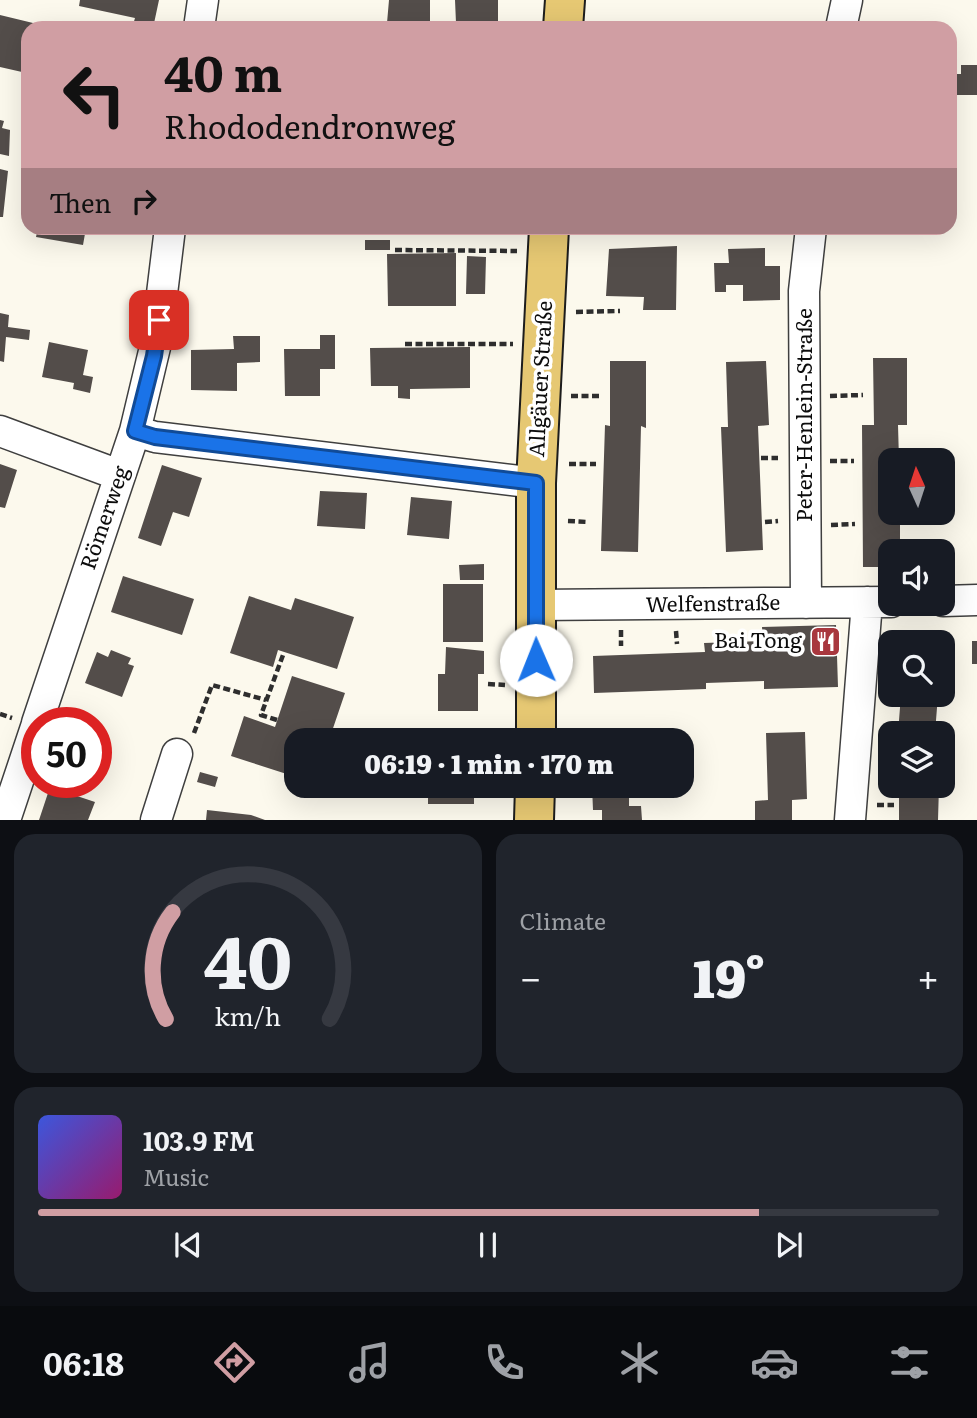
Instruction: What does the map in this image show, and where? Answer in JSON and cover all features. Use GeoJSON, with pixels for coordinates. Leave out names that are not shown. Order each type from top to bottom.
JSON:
{"type":"FeatureCollection","features":[{"type":"Feature","properties":{"kind":"main road"},"geometry":{"type":"LineString","coordinates":[[564,21],[565,0]]}},
{"type":"Feature","properties":{"kind":"main road","name":"Allgäuer Straße"},"geometry":{"type":"LineString","coordinates":[[536,728],[536,605],[551,473],[543,327],[549,235]]}},
{"type":"Feature","properties":{"kind":"main road"},"geometry":{"type":"LineString","coordinates":[[534,820],[535,798]]}},
{"type":"Feature","properties":{"kind":"street"},"geometry":{"type":"LineString","coordinates":[[200,21],[203,0]]}},
{"type":"Feature","properties":{"kind":"street"},"geometry":{"type":"LineString","coordinates":[[842,21],[847,0]]}},
{"type":"Feature","properties":{"kind":"street","name":"Römerweg"},"geometry":{"type":"LineString","coordinates":[[42,707],[135,431],[156,343],[169,235]]}},
{"type":"Feature","properties":{"kind":"street","name":"Peter-Henlein-Straße"},"geometry":{"type":"LineString","coordinates":[[806,603],[804,291],[810,235]]}},
{"type":"Feature","properties":{"kind":"street"},"geometry":{"type":"LineString","coordinates":[[0,431],[119,474]]}},
{"type":"Feature","properties":{"kind":"street"},"geometry":{"type":"LineString","coordinates":[[135,431],[155,437],[551,473]]}},
{"type":"Feature","properties":{"kind":"street"},"geometry":{"type":"LineString","coordinates":[[955,601],[977,600]]}},
{"type":"Feature","properties":{"kind":"street","name":"Welfenstraße"},"geometry":{"type":"LineString","coordinates":[[536,605],[878,602]]}},
{"type":"Feature","properties":{"kind":"street"},"geometry":{"type":"LineString","coordinates":[[850,820],[878,610]]}},
{"type":"Feature","properties":{"kind":"street"},"geometry":{"type":"LineString","coordinates":[[156,820],[177,754]]}},
{"type":"Feature","properties":{"kind":"street","name":"Römerweg"},"geometry":{"type":"LineString","coordinates":[[5,820],[21,772]]}},
{"type":"Feature","properties":{"kind":"path"},"geometry":{"type":"LineString","coordinates":[[395,250],[516,251]]}},
{"type":"Feature","properties":{"kind":"path"},"geometry":{"type":"LineString","coordinates":[[405,344],[543,327],[620,311]]}},
{"type":"Feature","properties":{"kind":"path"},"geometry":{"type":"LineString","coordinates":[[567,396],[602,396]]}},
{"type":"Feature","properties":{"kind":"path"},"geometry":{"type":"LineString","coordinates":[[551,473],[596,464]]}},
{"type":"Feature","properties":{"kind":"path"},"geometry":{"type":"LineString","coordinates":[[566,521],[588,522]]}},
{"type":"Feature","properties":{"kind":"path"},"geometry":{"type":"LineString","coordinates":[[277,720],[261,715],[283,655]]}},
{"type":"Feature","properties":{"kind":"path"},"geometry":{"type":"LineString","coordinates":[[177,754],[188,746],[212,685],[266,701]]}},
{"type":"Feature","properties":{"kind":"building"},"geometry":{"type":"Polygon","coordinates":[[[80,0],[159,0],[154,21],[134,21],[135,18],[79,6],[80,0]]]}},
{"type":"Feature","properties":{"kind":"building"},"geometry":{"type":"Polygon","coordinates":[[[389,0],[430,0],[430,21],[387,21],[389,0]]]}},
{"type":"Feature","properties":{"kind":"building"},"geometry":{"type":"Polygon","coordinates":[[[455,0],[498,0],[498,21],[456,21],[455,0]]]}},
{"type":"Feature","properties":{"kind":"building"},"geometry":{"type":"Polygon","coordinates":[[[0,15],[25,21],[21,21],[21,72],[0,67],[0,15]]]}},
{"type":"Feature","properties":{"kind":"building"},"geometry":{"type":"Polygon","coordinates":[[[961,65],[977,65],[977,95],[957,95],[957,74],[961,74],[961,65]]]}},
{"type":"Feature","properties":{"kind":"building"},"geometry":{"type":"Polygon","coordinates":[[[0,120],[4,121],[2,128],[10,130],[9,156],[0,154],[0,120]]]}},
{"type":"Feature","properties":{"kind":"building"},"geometry":{"type":"Polygon","coordinates":[[[0,169],[8,171],[3,217],[0,217],[0,169]]]}},
{"type":"Feature","properties":{"kind":"building"},"geometry":{"type":"Polygon","coordinates":[[[36,235],[85,235],[83,245],[36,235]]]}},
{"type":"Feature","properties":{"kind":"building"},"geometry":{"type":"Polygon","coordinates":[[[365,240],[390,240],[390,250],[365,250],[365,240]]]}},
{"type":"Feature","properties":{"kind":"building"},"geometry":{"type":"Polygon","coordinates":[[[677,246],[676,310],[643,310],[644,297],[606,296],[609,249],[677,246]]]}},
{"type":"Feature","properties":{"kind":"building"},"geometry":{"type":"Polygon","coordinates":[[[765,248],[765,266],[780,266],[780,300],[743,301],[743,285],[726,285],[726,292],[715,292],[714,263],[729,263],[728,249],[765,248]]]}},
{"type":"Feature","properties":{"kind":"building"},"geometry":{"type":"Polygon","coordinates":[[[456,253],[456,306],[388,306],[387,254],[456,253]]]}},
{"type":"Feature","properties":{"kind":"building"},"geometry":{"type":"Polygon","coordinates":[[[467,256],[486,257],[485,294],[466,294],[467,256]]]}},
{"type":"Feature","properties":{"kind":"building"},"geometry":{"type":"Polygon","coordinates":[[[0,313],[9,315],[8,327],[30,330],[29,340],[6,337],[4,362],[0,361],[0,313]]]}},
{"type":"Feature","properties":{"kind":"building"},"geometry":{"type":"Polygon","coordinates":[[[320,335],[335,335],[335,369],[320,369],[320,396],[285,396],[284,349],[320,349],[320,335]]]}},
{"type":"Feature","properties":{"kind":"building"},"geometry":{"type":"Polygon","coordinates":[[[233,336],[260,336],[260,362],[237,363],[237,391],[191,390],[191,350],[234,349],[233,336]]]}},
{"type":"Feature","properties":{"kind":"building"},"geometry":{"type":"Polygon","coordinates":[[[49,342],[88,350],[83,375],[93,377],[90,393],[73,389],[74,383],[42,377],[49,342]]]}},
{"type":"Feature","properties":{"kind":"building"},"geometry":{"type":"Polygon","coordinates":[[[470,347],[470,388],[410,389],[410,399],[398,398],[398,386],[371,386],[370,348],[470,347]]]}},
{"type":"Feature","properties":{"kind":"building"},"geometry":{"type":"Polygon","coordinates":[[[873,358],[907,358],[907,425],[898,425],[899,448],[878,448],[878,525],[900,525],[900,539],[878,539],[878,567],[863,567],[862,425],[874,425],[873,358]]]}},
{"type":"Feature","properties":{"kind":"building"},"geometry":{"type":"Polygon","coordinates":[[[610,361],[646,361],[646,428],[641,426],[638,552],[601,551],[605,425],[610,426],[610,361]]]}},
{"type":"Feature","properties":{"kind":"building"},"geometry":{"type":"Polygon","coordinates":[[[766,361],[769,425],[758,426],[763,550],[726,552],[721,427],[728,427],[726,362],[766,361]]]}},
{"type":"Feature","properties":{"kind":"building"},"geometry":{"type":"Polygon","coordinates":[[[0,464],[17,470],[5,508],[0,507],[0,464]]]}},
{"type":"Feature","properties":{"kind":"building"},"geometry":{"type":"Polygon","coordinates":[[[162,465],[202,478],[189,517],[173,512],[161,546],[138,538],[162,465]]]}},
{"type":"Feature","properties":{"kind":"building"},"geometry":{"type":"Polygon","coordinates":[[[320,491],[367,493],[365,529],[317,526],[320,491]]]}},
{"type":"Feature","properties":{"kind":"building"},"geometry":{"type":"Polygon","coordinates":[[[411,497],[452,501],[449,539],[407,535],[411,497]]]}},
{"type":"Feature","properties":{"kind":"building"},"geometry":{"type":"Polygon","coordinates":[[[484,564],[484,580],[460,580],[459,565],[484,564]]]}},
{"type":"Feature","properties":{"kind":"building"},"geometry":{"type":"Polygon","coordinates":[[[123,576],[194,599],[182,635],[111,612],[123,576]]]}},
{"type":"Feature","properties":{"kind":"building"},"geometry":{"type":"Polygon","coordinates":[[[443,584],[483,584],[483,642],[443,642],[443,584]]]}},
{"type":"Feature","properties":{"kind":"building"},"geometry":{"type":"Polygon","coordinates":[[[249,596],[291,610],[295,598],[354,617],[337,669],[278,650],[273,667],[230,653],[249,596]]]}},
{"type":"Feature","properties":{"kind":"building"},"geometry":{"type":"Polygon","coordinates":[[[836,625],[838,687],[764,689],[764,681],[706,683],[706,689],[594,693],[593,656],[705,652],[704,643],[763,641],[762,627],[836,625]]]}},
{"type":"Feature","properties":{"kind":"building"},"geometry":{"type":"Polygon","coordinates":[[[972,641],[977,641],[977,664],[972,664],[972,641]]]}},
{"type":"Feature","properties":{"kind":"building"},"geometry":{"type":"Polygon","coordinates":[[[446,647],[484,651],[484,674],[478,674],[478,711],[438,711],[438,674],[445,674],[446,647]]]}},
{"type":"Feature","properties":{"kind":"building"},"geometry":{"type":"Polygon","coordinates":[[[111,650],[131,658],[128,664],[134,666],[122,697],[85,683],[97,652],[108,657],[111,650]]]}},
{"type":"Feature","properties":{"kind":"building"},"geometry":{"type":"Polygon","coordinates":[[[292,676],[345,693],[333,728],[284,728],[284,773],[231,756],[244,716],[275,727],[292,676]]]}},
{"type":"Feature","properties":{"kind":"building"},"geometry":{"type":"Polygon","coordinates":[[[900,707],[937,707],[936,721],[899,721],[900,707]]]}},
{"type":"Feature","properties":{"kind":"building"},"geometry":{"type":"Polygon","coordinates":[[[805,732],[807,799],[792,800],[792,820],[755,820],[755,801],[768,800],[766,733],[805,732]]]}},
{"type":"Feature","properties":{"kind":"building"},"geometry":{"type":"Polygon","coordinates":[[[200,772],[218,777],[215,787],[197,782],[200,772]]]}},
{"type":"Feature","properties":{"kind":"building"},"geometry":{"type":"Polygon","coordinates":[[[46,798],[83,798],[95,802],[88,820],[39,820],[46,798]]]}},
{"type":"Feature","properties":{"kind":"building"},"geometry":{"type":"Polygon","coordinates":[[[428,798],[474,798],[474,804],[428,804],[428,798]]]}},
{"type":"Feature","properties":{"kind":"building"},"geometry":{"type":"Polygon","coordinates":[[[592,798],[629,798],[629,806],[641,806],[642,820],[602,820],[602,810],[593,810],[592,798]]]}},
{"type":"Feature","properties":{"kind":"building"},"geometry":{"type":"Polygon","coordinates":[[[899,798],[939,798],[938,820],[899,820],[899,798]]]}},
{"type":"Feature","properties":{"kind":"building"},"geometry":{"type":"Polygon","coordinates":[[[207,810],[251,815],[265,820],[206,820],[207,810]]]}},
{"type":"Feature","properties":{"kind":"place","name":"Bai Tong"},"geometry":{"type":"Point","coordinates":[825,641]}},
{"type":"Feature","properties":{"kind":"route"},"geometry":{"type":"LineString","coordinates":[[159,320],[154,356],[135,431],[155,437],[536,483],[536,660]]}}]}
